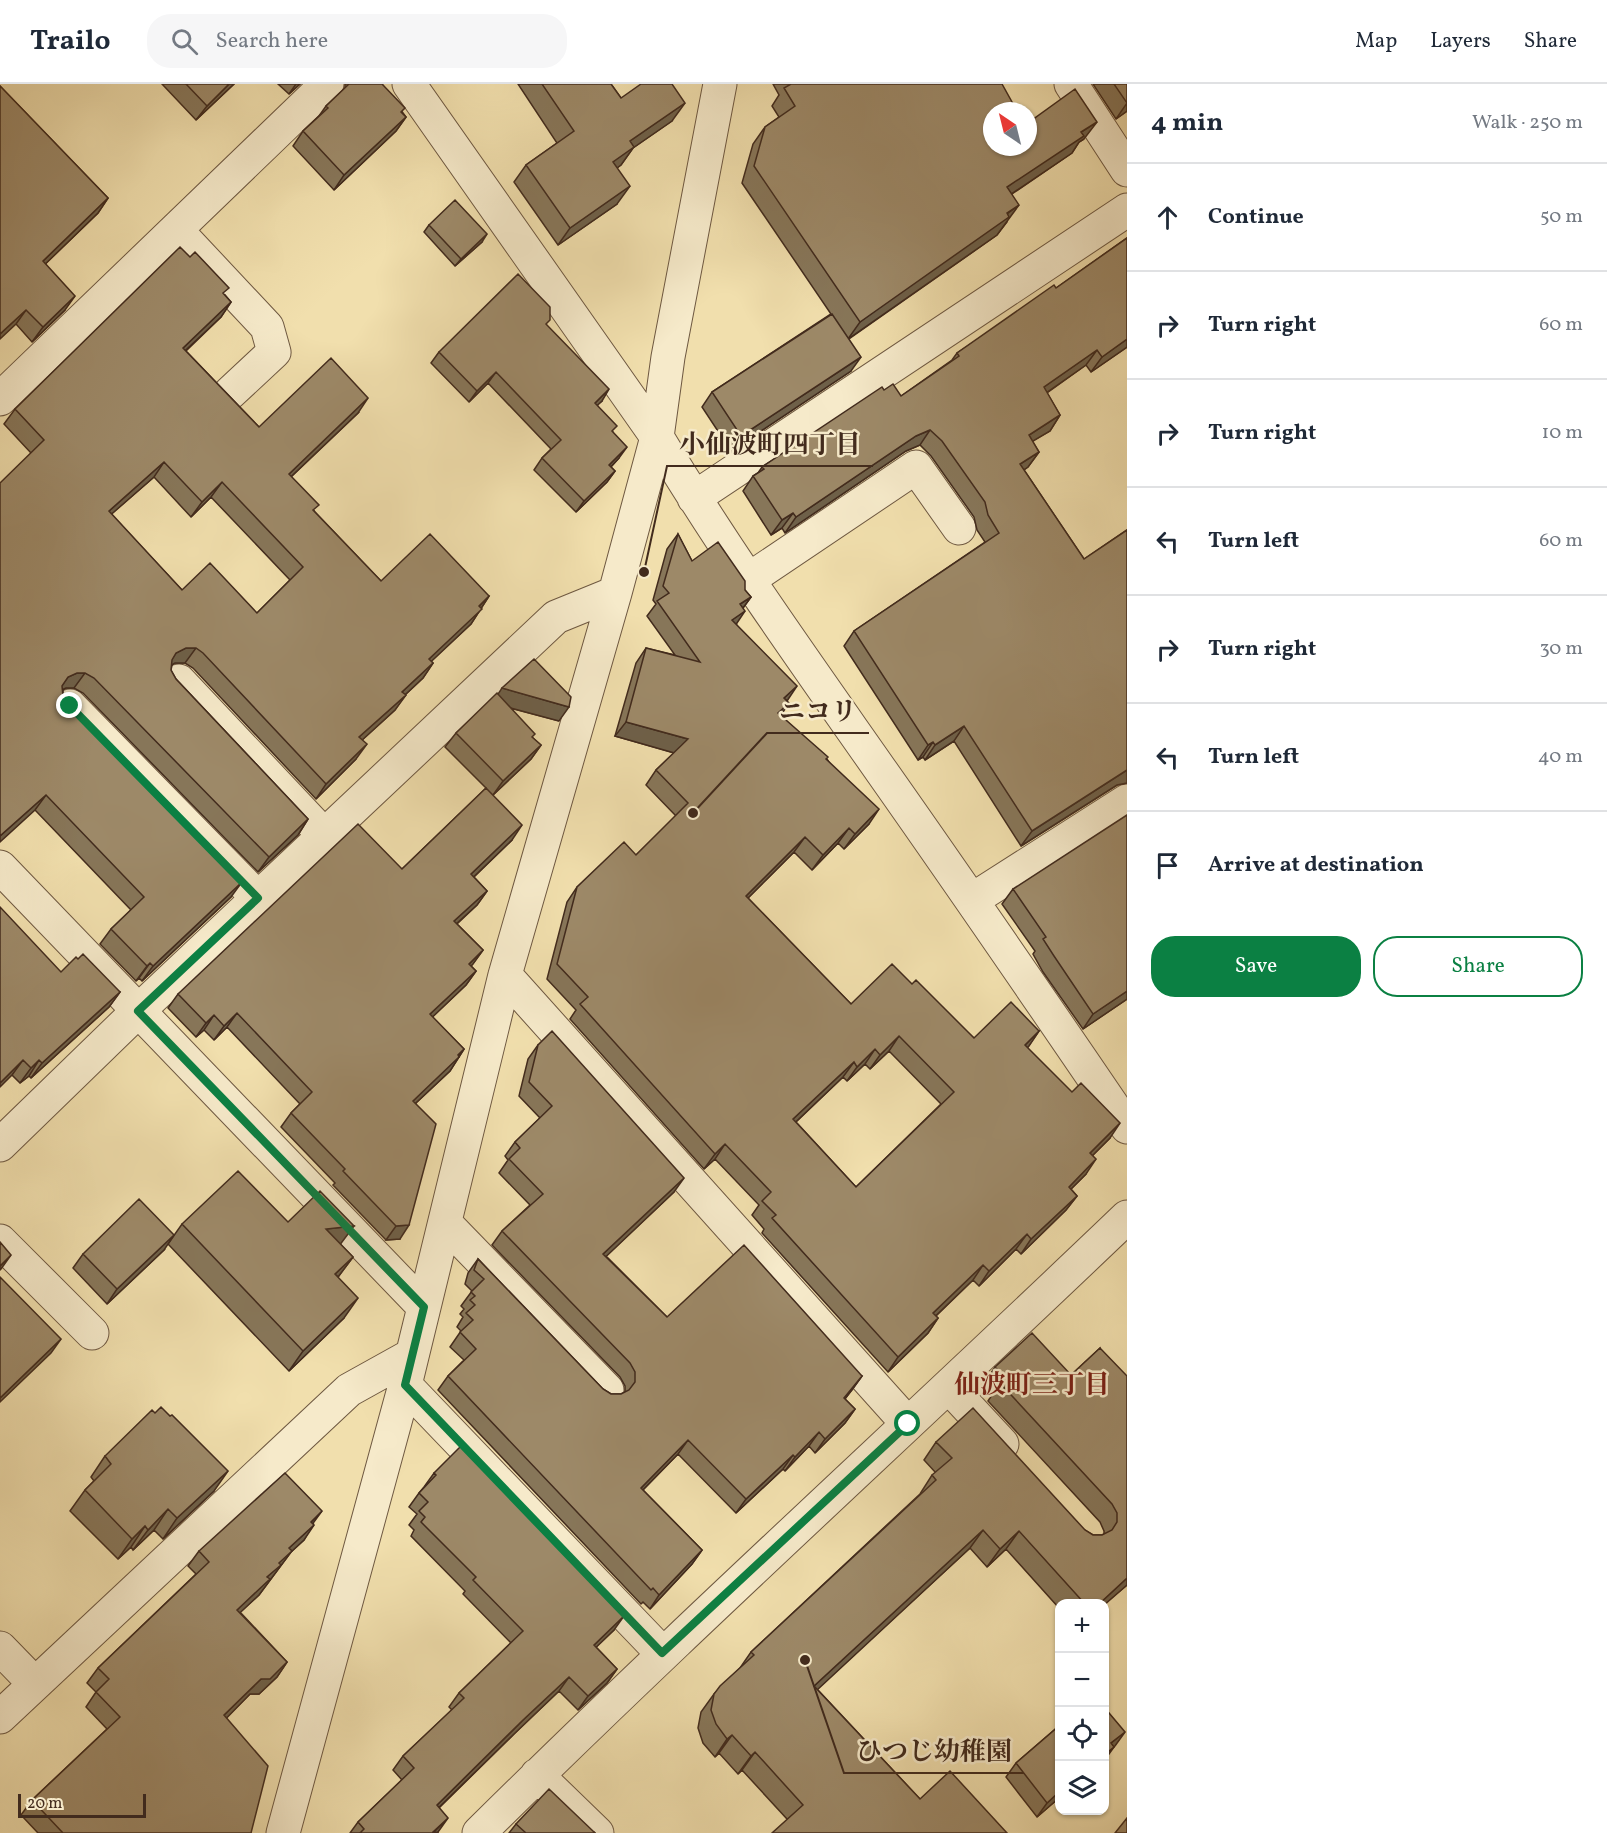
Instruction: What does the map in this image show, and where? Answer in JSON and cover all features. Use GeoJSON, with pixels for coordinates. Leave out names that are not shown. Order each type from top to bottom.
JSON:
{"type":"FeatureCollection","features":[{"type":"Feature","properties":{"kind":"street"},"geometry":{"type":"LineString","coordinates":[[5,384],[176,230],[327,84]]}},
{"type":"Feature","properties":{"kind":"street"},"geometry":{"type":"LineString","coordinates":[[409,84],[657,436],[694,498],[748,580],[972,900],[1127,1127]]}},
{"type":"Feature","properties":{"kind":"street"},"geometry":{"type":"LineString","coordinates":[[283,1833],[408,1370],[505,975],[615,593],[657,436],[668,357],[720,84]]}},
{"type":"Feature","properties":{"kind":"street"},"geometry":{"type":"LineString","coordinates":[[1071,84],[1127,170]]}},
{"type":"Feature","properties":{"kind":"street"},"geometry":{"type":"LineString","coordinates":[[694,498],[1127,210]]}},
{"type":"Feature","properties":{"kind":"street"},"geometry":{"type":"LineString","coordinates":[[176,230],[267,327],[274,352],[230,393]]}},
{"type":"Feature","properties":{"kind":"street"},"geometry":{"type":"LineString","coordinates":[[748,580],[916,467],[959,528]]}},
{"type":"Feature","properties":{"kind":"street"},"geometry":{"type":"LineString","coordinates":[[0,1145],[138,1011],[556,616],[615,593]]}},
{"type":"Feature","properties":{"kind":"street"},"geometry":{"type":"LineString","coordinates":[[179,681],[324,835]]}},
{"type":"Feature","properties":{"kind":"street"},"geometry":{"type":"LineString","coordinates":[[70,706],[258,898]]}},
{"type":"Feature","properties":{"kind":"street"},"geometry":{"type":"LineString","coordinates":[[972,900],[1127,801]]}},
{"type":"Feature","properties":{"kind":"street"},"geometry":{"type":"LineString","coordinates":[[0,867],[424,1307]]}},
{"type":"Feature","properties":{"kind":"street"},"geometry":{"type":"LineString","coordinates":[[505,975],[908,1424]]}},
{"type":"Feature","properties":{"kind":"street"},"geometry":{"type":"LineString","coordinates":[[479,1833],[662,1653],[949,1387],[1127,1217]]}},
{"type":"Feature","properties":{"kind":"street"},"geometry":{"type":"LineString","coordinates":[[445,1223],[607,1390]]}},
{"type":"Feature","properties":{"kind":"street"},"geometry":{"type":"LineString","coordinates":[[0,1241],[92,1333]]}},
{"type":"Feature","properties":{"kind":"street"},"geometry":{"type":"LineString","coordinates":[[408,1370],[662,1653]]}},
{"type":"Feature","properties":{"kind":"street"},"geometry":{"type":"LineString","coordinates":[[0,1717],[349,1390],[408,1370]]}},
{"type":"Feature","properties":{"kind":"street"},"geometry":{"type":"LineString","coordinates":[[949,1387],[1022,1466]]}},
{"type":"Feature","properties":{"kind":"street"},"geometry":{"type":"LineString","coordinates":[[0,1648],[35,1684]]}},
{"type":"Feature","properties":{"kind":"street"},"geometry":{"type":"LineString","coordinates":[[537,1775],[597,1833]]}},
{"type":"Feature","properties":{"kind":"building"},"geometry":{"type":"Polygon","coordinates":[[[186,84],[229,84],[207,106],[186,84]]]}},
{"type":"Feature","properties":{"kind":"building"},"geometry":{"type":"Polygon","coordinates":[[[349,84],[382,84],[405,108],[401,112],[406,117],[344,175],[303,131],[349,84]]]}},
{"type":"Feature","properties":{"kind":"building"},"geometry":{"type":"Polygon","coordinates":[[[542,84],[611,84],[621,98],[641,84],[672,84],[685,103],[630,141],[634,147],[613,162],[630,186],[570,228],[526,165],[574,131],[542,84]]]}},
{"type":"Feature","properties":{"kind":"building"},"geometry":{"type":"Polygon","coordinates":[[[791,84],[1002,84],[1012,102],[983,102],[983,156],[1037,156],[1037,116],[1075,89],[1097,122],[1081,132],[1084,136],[1007,187],[1019,205],[1007,213],[1009,217],[860,322],[754,166],[765,127],[795,106],[784,88],[791,84]]]}},
{"type":"Feature","properties":{"kind":"building"},"geometry":{"type":"Polygon","coordinates":[[[1114,84],[1127,84],[1127,103],[1114,84]]]}},
{"type":"Feature","properties":{"kind":"building"},"geometry":{"type":"Polygon","coordinates":[[[0,86],[108,198],[43,261],[75,296],[43,327],[26,310],[0,334],[0,86]]]}},
{"type":"Feature","properties":{"kind":"building"},"geometry":{"type":"Polygon","coordinates":[[[455,200],[487,234],[461,259],[429,225],[455,200]]]}},
{"type":"Feature","properties":{"kind":"building"},"geometry":{"type":"Polygon","coordinates":[[[1127,238],[1127,339],[1102,357],[1097,350],[1044,387],[1060,415],[1029,435],[1039,452],[1020,464],[1084,559],[1127,530],[1127,770],[1032,831],[964,726],[935,745],[933,742],[928,745],[854,631],[999,533],[988,515],[985,502],[942,441],[930,430],[916,436],[796,517],[793,513],[782,520],[753,476],[764,469],[762,467],[882,387],[884,390],[893,384],[901,396],[959,356],[957,353],[1054,285],[1056,288],[1127,238]]]}},
{"type":"Feature","properties":{"kind":"building"},"geometry":{"type":"Polygon","coordinates":[[[180,247],[190,257],[195,252],[229,288],[223,293],[231,302],[183,348],[259,427],[331,358],[368,398],[289,474],[319,505],[313,510],[381,581],[430,534],[489,596],[479,606],[482,609],[429,659],[433,663],[402,692],[406,695],[359,737],[367,744],[326,784],[203,653],[196,648],[186,648],[176,653],[172,660],[171,670],[176,679],[308,819],[269,857],[94,678],[85,673],[77,673],[68,677],[62,686],[67,704],[242,882],[153,966],[150,963],[147,966],[111,929],[144,897],[46,795],[0,836],[0,483],[44,440],[15,409],[180,247]],[[164,462],[109,511],[182,590],[210,563],[257,613],[303,567],[222,482],[202,502],[164,462]]]}},
{"type":"Feature","properties":{"kind":"building"},"geometry":{"type":"Polygon","coordinates":[[[518,274],[550,307],[550,320],[546,324],[609,389],[595,403],[617,426],[612,431],[627,447],[609,465],[615,471],[584,501],[542,458],[561,440],[496,372],[477,391],[439,352],[518,274]]]}},
{"type":"Feature","properties":{"kind":"building"},"geometry":{"type":"Polygon","coordinates":[[[832,314],[861,357],[741,436],[712,392],[832,314]]]}},
{"type":"Feature","properties":{"kind":"building"},"geometry":{"type":"Polygon","coordinates":[[[678,534],[692,561],[718,542],[745,581],[745,590],[751,597],[740,604],[745,611],[732,620],[797,686],[784,698],[789,703],[778,713],[828,757],[826,759],[879,809],[855,834],[849,828],[823,855],[805,837],[746,896],[851,1004],[892,964],[912,984],[916,980],[974,1038],[1011,1002],[1039,1031],[1025,1045],[1072,1092],[1081,1083],[1120,1123],[1090,1153],[1096,1159],[1069,1187],[1077,1196],[1031,1239],[1027,1234],[989,1271],[983,1265],[933,1313],[938,1318],[898,1357],[772,1218],[776,1215],[762,1201],[771,1192],[725,1144],[715,1154],[580,1004],[588,997],[557,964],[577,887],[624,842],[636,855],[688,803],[656,770],[688,739],[626,722],[646,648],[700,662],[657,601],[669,593],[663,586],[678,534]],[[899,1036],[880,1055],[875,1049],[857,1067],[854,1062],[793,1119],[856,1187],[954,1092],[899,1036]]]}},
{"type":"Feature","properties":{"kind":"building"},"geometry":{"type":"Polygon","coordinates":[[[534,659],[571,697],[569,707],[502,688],[534,659]]]}},
{"type":"Feature","properties":{"kind":"building"},"geometry":{"type":"Polygon","coordinates":[[[497,693],[535,734],[532,737],[541,745],[503,781],[456,733],[497,693]]]}},
{"type":"Feature","properties":{"kind":"building"},"geometry":{"type":"Polygon","coordinates":[[[486,788],[522,825],[471,874],[487,891],[454,921],[483,950],[469,964],[476,971],[430,1014],[464,1049],[458,1055],[459,1057],[413,1101],[436,1124],[409,1225],[396,1226],[291,1113],[312,1092],[237,1013],[224,1026],[214,1015],[206,1023],[178,994],[358,824],[402,869],[486,788]]]}},
{"type":"Feature","properties":{"kind":"building"},"geometry":{"type":"Polygon","coordinates":[[[1127,815],[1127,991],[1093,1014],[1043,939],[1046,937],[1013,889],[1127,815]]]}},
{"type":"Feature","properties":{"kind":"building"},"geometry":{"type":"Polygon","coordinates":[[[0,907],[61,972],[76,957],[78,959],[83,954],[120,992],[42,1063],[39,1060],[31,1068],[23,1060],[0,1083],[0,907]]]}},
{"type":"Feature","properties":{"kind":"building"},"geometry":{"type":"Polygon","coordinates":[[[552,1031],[684,1178],[603,1254],[667,1317],[744,1245],[862,1376],[844,1398],[855,1409],[825,1439],[819,1432],[795,1457],[793,1455],[746,1499],[688,1440],[641,1488],[702,1550],[659,1595],[653,1588],[651,1590],[448,1376],[476,1349],[460,1332],[473,1320],[466,1313],[475,1305],[470,1300],[475,1296],[471,1292],[484,1279],[474,1270],[478,1259],[603,1389],[611,1394],[621,1394],[629,1390],[635,1382],[635,1372],[630,1363],[502,1231],[543,1194],[509,1159],[520,1148],[515,1142],[552,1106],[529,1082],[538,1045],[552,1031]]]}},
{"type":"Feature","properties":{"kind":"building"},"geometry":{"type":"Polygon","coordinates":[[[238,1171],[288,1222],[320,1191],[354,1226],[326,1229],[353,1257],[335,1274],[358,1298],[303,1351],[182,1224],[238,1171]]]}},
{"type":"Feature","properties":{"kind":"building"},"geometry":{"type":"Polygon","coordinates":[[[139,1199],[174,1235],[117,1289],[83,1254],[139,1199]]]}},
{"type":"Feature","properties":{"kind":"building"},"geometry":{"type":"Polygon","coordinates":[[[0,1242],[11,1255],[0,1266],[0,1242]]]}},
{"type":"Feature","properties":{"kind":"building"},"geometry":{"type":"Polygon","coordinates":[[[0,1277],[61,1339],[0,1398],[0,1277]]]}},
{"type":"Feature","properties":{"kind":"building"},"geometry":{"type":"Polygon","coordinates":[[[1032,1333],[1071,1375],[1100,1348],[1127,1376],[1127,1578],[1104,1599],[1080,1599],[1019,1531],[1000,1549],[983,1530],[814,1686],[920,1799],[950,1771],[1007,1833],[772,1833],[803,1805],[755,1752],[751,1756],[732,1735],[727,1739],[716,1724],[711,1710],[714,1694],[754,1655],[751,1652],[936,1480],[932,1475],[952,1458],[936,1442],[973,1408],[1085,1530],[1093,1535],[1102,1535],[1112,1530],[1117,1522],[1117,1513],[1112,1504],[1000,1383],[1006,1378],[995,1367],[1032,1333]]]}},
{"type":"Feature","properties":{"kind":"building"},"geometry":{"type":"Polygon","coordinates":[[[161,1407],[170,1416],[172,1415],[228,1471],[177,1518],[168,1509],[148,1530],[145,1526],[132,1539],[85,1490],[111,1464],[105,1456],[152,1410],[155,1413],[161,1407]]]}},
{"type":"Feature","properties":{"kind":"building"},"geometry":{"type":"Polygon","coordinates":[[[461,1446],[624,1616],[594,1645],[617,1669],[588,1696],[569,1677],[437,1805],[448,1818],[434,1833],[360,1833],[364,1829],[358,1822],[414,1768],[403,1756],[464,1698],[459,1693],[523,1631],[473,1580],[476,1577],[421,1522],[425,1517],[419,1511],[428,1502],[419,1493],[436,1475],[434,1473],[461,1446]]]}},
{"type":"Feature","properties":{"kind":"building"},"geometry":{"type":"Polygon","coordinates":[[[285,1473],[322,1511],[311,1522],[314,1525],[289,1548],[292,1551],[267,1577],[270,1579],[237,1610],[287,1662],[270,1679],[261,1679],[224,1715],[268,1766],[251,1833],[63,1833],[32,1800],[120,1717],[96,1692],[109,1679],[98,1668],[209,1562],[199,1551],[285,1473]]]}},
{"type":"Feature","properties":{"kind":"building"},"geometry":{"type":"Polygon","coordinates":[[[1109,1713],[1125,1732],[1111,1743],[1114,1747],[1109,1751],[1109,1713]]]}},
{"type":"Feature","properties":{"kind":"building"},"geometry":{"type":"Polygon","coordinates":[[[1055,1729],[1055,1796],[1047,1803],[1016,1763],[1055,1729]]]}},
{"type":"Feature","properties":{"kind":"building"},"geometry":{"type":"Polygon","coordinates":[[[549,1789],[595,1833],[526,1833],[516,1824],[549,1789]]]}},
{"type":"Feature","properties":{"kind":"building"},"geometry":{"type":"Polygon","coordinates":[[[1127,1818],[1127,1833],[1115,1833],[1127,1818]]]}},
{"type":"Feature","properties":{"kind":"place","name":"小仙波町四丁目"},"geometry":{"type":"Point","coordinates":[644,572]}},
{"type":"Feature","properties":{"kind":"place","name":"ニコリ"},"geometry":{"type":"Point","coordinates":[693,813]}},
{"type":"Feature","properties":{"kind":"place","name":"ひつじ幼稚園"},"geometry":{"type":"Point","coordinates":[805,1660]}},
{"type":"Feature","properties":{"kind":"district","name":"仙波町三丁目"},"geometry":{"type":"Point","coordinates":[1032,1386]}},
{"type":"Feature","properties":{"kind":"route"},"geometry":{"type":"LineString","coordinates":[[70,706],[258,898],[138,1011],[424,1307],[405,1385],[662,1653],[908,1424]]}}]}
